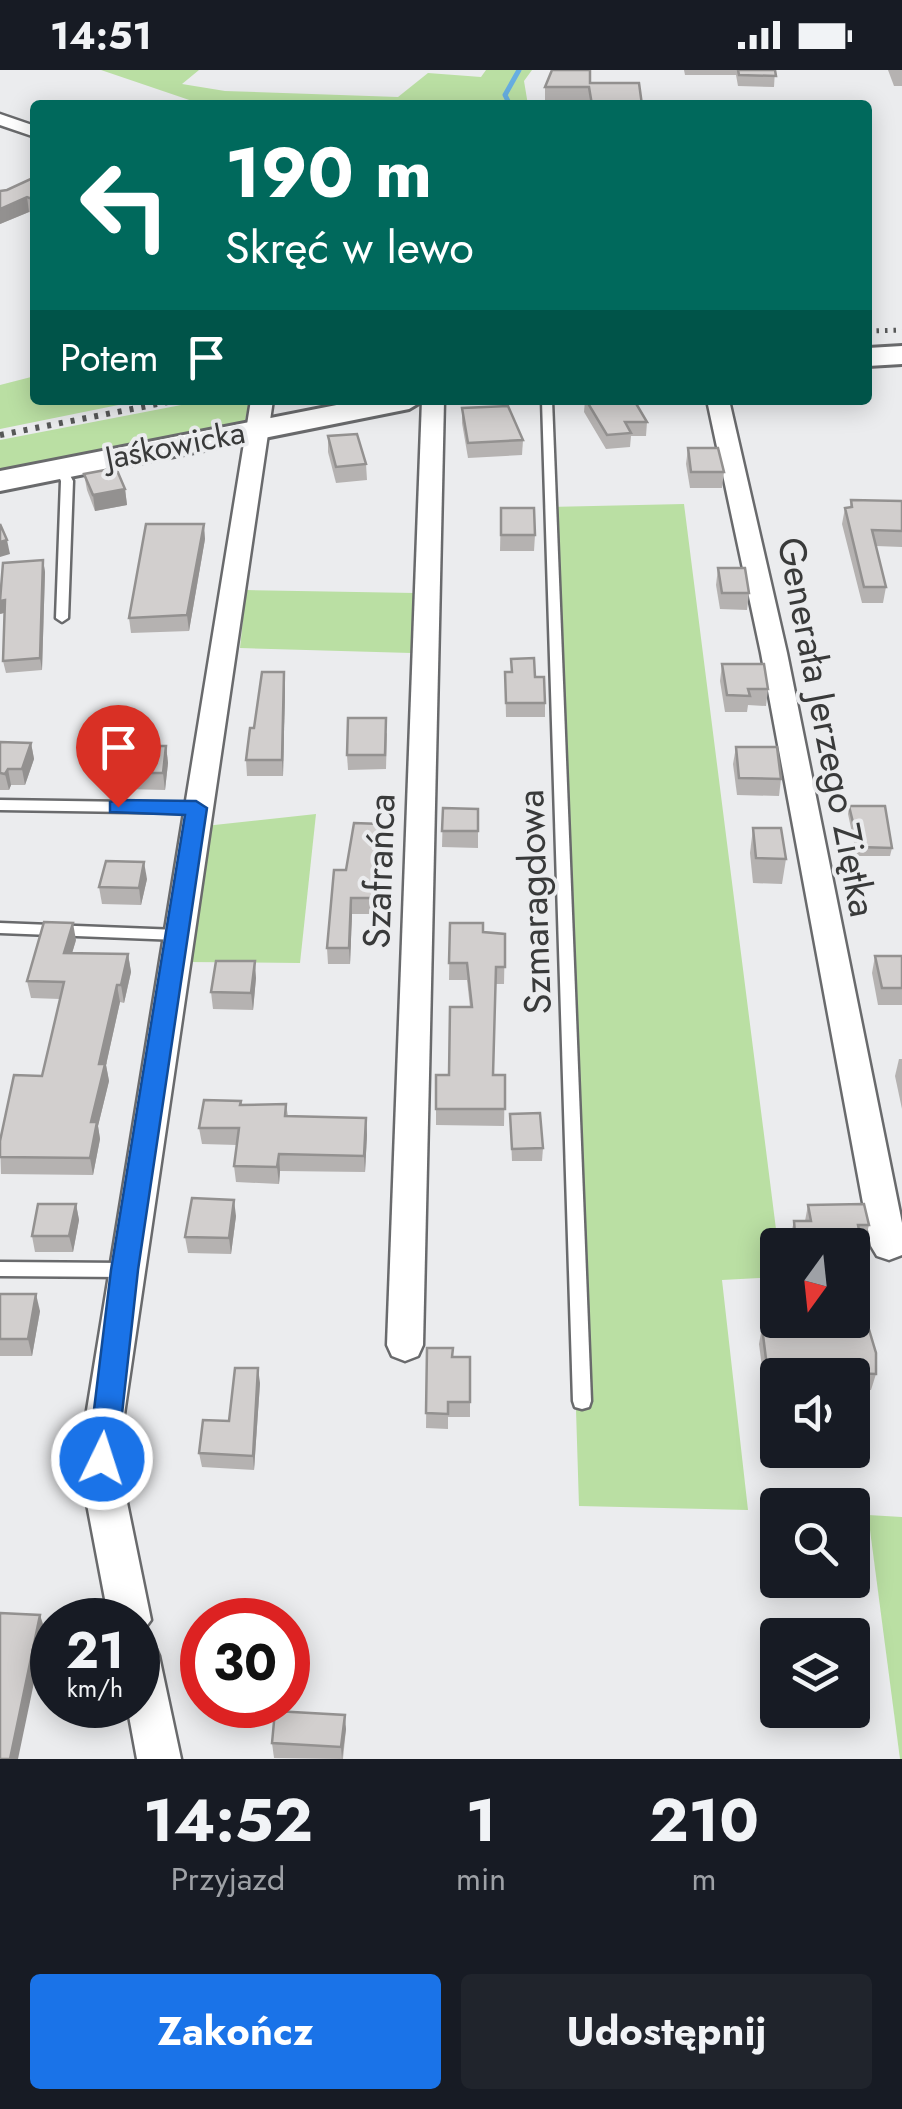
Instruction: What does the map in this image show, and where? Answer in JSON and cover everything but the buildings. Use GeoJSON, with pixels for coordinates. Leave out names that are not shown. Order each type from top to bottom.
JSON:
{"type":"FeatureCollection","features":[{"type":"Feature","properties":{"kind":"street"},"geometry":{"type":"LineString","coordinates":[[0,119],[30,130]]}},
{"type":"Feature","properties":{"kind":"street"},"geometry":{"type":"LineString","coordinates":[[872,357],[902,355]]}},
{"type":"Feature","properties":{"kind":"street","name":"Jaśkowicka"},"geometry":{"type":"LineString","coordinates":[[0,481],[260,414],[356,405]]}},
{"type":"Feature","properties":{"kind":"street","name":"Szafrańca"},"geometry":{"type":"LineString","coordinates":[[405,1344],[432,405]]}},
{"type":"Feature","properties":{"kind":"street","name":"Generała Jerzego Ziętka"},"geometry":{"type":"LineString","coordinates":[[719,405],[774,653],[890,1246]]}},
{"type":"Feature","properties":{"kind":"street"},"geometry":{"type":"LineString","coordinates":[[125,1598],[102,1484],[102,1435],[260,414]]}},
{"type":"Feature","properties":{"kind":"street"},"geometry":{"type":"LineString","coordinates":[[153,1728],[159,1759]]}},
{"type":"Feature","properties":{"kind":"lane","name":"Szmaragdowa"},"geometry":{"type":"LineString","coordinates":[[547,405],[582,1402]]}},
{"type":"Feature","properties":{"kind":"lane"},"geometry":{"type":"LineString","coordinates":[[61,468],[67,481],[62,618]]}},
{"type":"Feature","properties":{"kind":"lane"},"geometry":{"type":"LineString","coordinates":[[0,805],[196,808]]}},
{"type":"Feature","properties":{"kind":"lane"},"geometry":{"type":"LineString","coordinates":[[0,928],[178,935]]}},
{"type":"Feature","properties":{"kind":"lane"},"geometry":{"type":"LineString","coordinates":[[0,1268],[125,1270]]}},
{"type":"Feature","properties":{"kind":"green space"},"geometry":{"type":"Polygon","coordinates":[[[101,70],[199,70],[182,84],[225,91],[398,97],[428,73],[481,77],[486,70],[532,70],[524,81],[527,100],[189,100],[101,70]]]}},
{"type":"Feature","properties":{"kind":"green space"},"geometry":{"type":"Polygon","coordinates":[[[30,377],[30,405],[118,405],[0,429],[0,385],[30,377]]]}},
{"type":"Feature","properties":{"kind":"green space"},"geometry":{"type":"Polygon","coordinates":[[[181,405],[249,405],[245,420],[234,427],[0,477],[0,440],[181,405]]]}},
{"type":"Feature","properties":{"kind":"green space"},"geometry":{"type":"Polygon","coordinates":[[[684,504],[776,1228],[760,1228],[760,1278],[722,1280],[748,1510],[579,1506],[548,507],[684,504]]]}},
{"type":"Feature","properties":{"kind":"green space"},"geometry":{"type":"Polygon","coordinates":[[[246,590],[415,593],[411,653],[240,648],[246,590]]]}},
{"type":"Feature","properties":{"kind":"green space"},"geometry":{"type":"Polygon","coordinates":[[[316,814],[300,963],[186,962],[205,826],[316,814]]]}},
{"type":"Feature","properties":{"kind":"green space"},"geometry":{"type":"Polygon","coordinates":[[[870,1515],[902,1517],[900,1759],[870,1530],[870,1515]]]}},
{"type":"Feature","properties":{"kind":"waterway"},"geometry":{"type":"LineString","coordinates":[[508,100],[505,95],[519,70]]}},
{"type":"Feature","properties":{"kind":"railway"},"geometry":{"type":"LineString","coordinates":[[872,331],[902,330]]}},
{"type":"Feature","properties":{"kind":"railway"},"geometry":{"type":"LineString","coordinates":[[0,435],[153,405]]}},
{"type":"Feature","properties":{"kind":"route"},"geometry":{"type":"LineString","coordinates":[[102,1459],[125,1270],[196,808],[118,807]]}}]}
